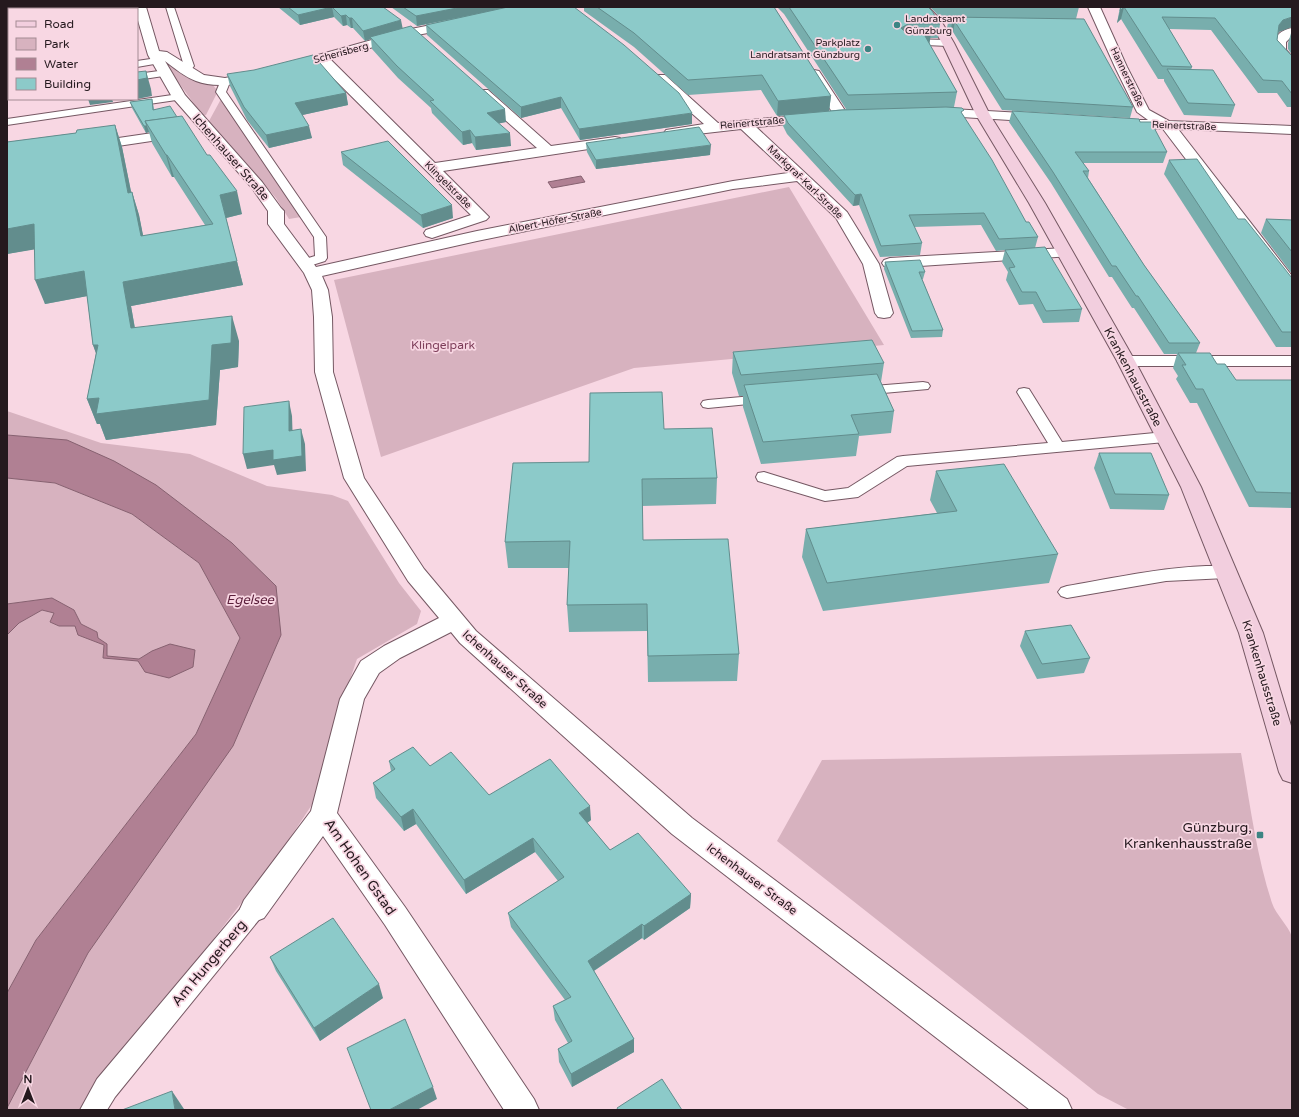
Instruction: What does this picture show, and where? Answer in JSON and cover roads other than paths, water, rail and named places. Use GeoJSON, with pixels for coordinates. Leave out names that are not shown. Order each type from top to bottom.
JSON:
{"type":"FeatureCollection","features":[{"type":"Feature","properties":{"kind":"street","name":"Ichenhauser Straße"},"geometry":{"type":"LineString","coordinates":[[140,7],[160,64],[179,97],[257,185],[276,211],[276,224],[309,268],[320,290],[324,372],[354,478],[416,575],[468,636],[682,826],[1056,1110]]}},
{"type":"Feature","properties":{"kind":"street","name":"Krankenhausstraße"},"geometry":{"type":"LineString","coordinates":[[921,7],[936,22],[948,43],[983,115],[1037,202],[1126,361],[1191,487],[1251,633],[1292,772]]}},
{"type":"Feature","properties":{"kind":"street","name":"Hannerstraße"},"geometry":{"type":"LineString","coordinates":[[1094,7],[1144,112],[1168,126],[1292,287]]}},
{"type":"Feature","properties":{"kind":"street","name":"Scherisberg"},"geometry":{"type":"LineString","coordinates":[[160,64],[200,78],[225,82],[263,74],[415,32],[464,22]]}},
{"type":"Feature","properties":{"kind":"street"},"geometry":{"type":"LineString","coordinates":[[936,22],[951,23]]}},
{"type":"Feature","properties":{"kind":"street"},"geometry":{"type":"LineString","coordinates":[[403,23],[426,42]]}},
{"type":"Feature","properties":{"kind":"street"},"geometry":{"type":"LineString","coordinates":[[1086,24],[1102,25]]}},
{"type":"Feature","properties":{"kind":"street"},"geometry":{"type":"LineString","coordinates":[[1292,32],[1287,33],[1280,41],[1280,51],[1292,64]]}},
{"type":"Feature","properties":{"kind":"street","name":"Klingelstraße"},"geometry":{"type":"LineString","coordinates":[[321,58],[480,217],[391,246],[355,263]]}},
{"type":"Feature","properties":{"kind":"street"},"geometry":{"type":"LineString","coordinates":[[808,64],[841,116]]}},
{"type":"Feature","properties":{"kind":"street"},"geometry":{"type":"LineString","coordinates":[[648,68],[715,127]]}},
{"type":"Feature","properties":{"kind":"street"},"geometry":{"type":"LineString","coordinates":[[474,85],[547,150]]}},
{"type":"Feature","properties":{"kind":"street"},"geometry":{"type":"LineString","coordinates":[[922,113],[944,112],[1052,119]]}},
{"type":"Feature","properties":{"kind":"street","name":"Reinertstraße"},"geometry":{"type":"LineString","coordinates":[[655,135],[744,124],[856,115]]}},
{"type":"Feature","properties":{"kind":"street","name":"Reinertstraße"},"geometry":{"type":"LineString","coordinates":[[1106,122],[1168,126],[1292,130]]}},
{"type":"Feature","properties":{"kind":"street","name":"Markgraf-Karl-Straße"},"geometry":{"type":"LineString","coordinates":[[744,124],[842,215],[871,264],[884,313]]}},
{"type":"Feature","properties":{"kind":"street"},"geometry":{"type":"LineString","coordinates":[[75,148],[207,130]]}},
{"type":"Feature","properties":{"kind":"street"},"geometry":{"type":"LineString","coordinates":[[431,168],[632,138]]}},
{"type":"Feature","properties":{"kind":"street","name":"Albert-Höfer-Straße"},"geometry":{"type":"LineString","coordinates":[[309,268],[355,263],[477,236],[725,187],[799,176]]}},
{"type":"Feature","properties":{"kind":"street"},"geometry":{"type":"LineString","coordinates":[[871,264],[1065,253]]}},
{"type":"Feature","properties":{"kind":"street"},"geometry":{"type":"LineString","coordinates":[[1126,361],[1292,361]]}},
{"type":"Feature","properties":{"kind":"street","name":"Am Hohen Gstad"},"geometry":{"type":"LineString","coordinates":[[454,620],[392,652],[370,667],[352,699],[323,815],[395,916],[523,1110]]}},
{"type":"Feature","properties":{"kind":"street","name":"Am Hungerberg"},"geometry":{"type":"LineString","coordinates":[[254,909],[323,815]]}},
{"type":"Feature","properties":{"kind":"lane"},"geometry":{"type":"LineString","coordinates":[[138,76],[160,64],[189,66],[170,7]]}},
{"type":"Feature","properties":{"kind":"lane"},"geometry":{"type":"LineString","coordinates":[[906,42],[948,43]]}},
{"type":"Feature","properties":{"kind":"lane"},"geometry":{"type":"LineString","coordinates":[[225,82],[221,92],[320,238],[321,258],[309,268]]}},
{"type":"Feature","properties":{"kind":"lane"},"geometry":{"type":"LineString","coordinates":[[7,122],[179,97]]}},
{"type":"Feature","properties":{"kind":"lane"},"geometry":{"type":"LineString","coordinates":[[851,392],[923,386]]}},
{"type":"Feature","properties":{"kind":"lane"},"geometry":{"type":"LineString","coordinates":[[1024,392],[1058,447]]}},
{"type":"Feature","properties":{"kind":"lane"},"geometry":{"type":"LineString","coordinates":[[708,404],[780,398]]}},
{"type":"Feature","properties":{"kind":"lane"},"geometry":{"type":"LineString","coordinates":[[764,476],[825,496],[852,493],[902,461],[1165,437]]}},
{"type":"Feature","properties":{"kind":"lane"},"geometry":{"type":"LineString","coordinates":[[1067,592],[1177,573],[1202,571],[1226,572]]}},
{"type":"Feature","properties":{"kind":"lane","name":"Am Hungerberg"},"geometry":{"type":"LineString","coordinates":[[93,1110],[106,1088],[254,909]]}},
{"type":"Feature","properties":{"kind":"water"},"geometry":{"type":"Polygon","coordinates":[[[581,176],[585,182],[552,188],[548,182],[581,176]]]}},
{"type":"Feature","properties":{"kind":"water","name":"Egelsee"},"geometry":{"type":"Polygon","coordinates":[[[7,435],[67,440],[114,461],[156,485],[232,543],[276,586],[281,635],[233,746],[88,953],[7,1108],[7,993],[36,940],[196,734],[240,638],[199,563],[132,514],[55,483],[7,478],[7,435]]]}},
{"type":"Feature","properties":{"kind":"water"},"geometry":{"type":"Polygon","coordinates":[[[52,598],[74,610],[81,624],[97,632],[98,638],[107,644],[107,656],[139,659],[152,651],[170,644],[195,650],[193,667],[169,678],[145,672],[138,661],[103,658],[104,645],[78,635],[75,626],[59,626],[50,622],[54,613],[42,610],[19,623],[7,635],[7,604],[52,598]]]}},
{"type":"Feature","properties":{"kind":"place","name":"Landratsamt Günzburg"},"geometry":{"type":"Point","coordinates":[897,25]}},
{"type":"Feature","properties":{"kind":"place","name":"Parkplatz Landratsamt Günzburg"},"geometry":{"type":"Point","coordinates":[868,49]}},
{"type":"Feature","properties":{"kind":"place","name":"Günzburg, Krankenhausstraße"},"geometry":{"type":"Point","coordinates":[1260,835]}},
{"type":"Feature","properties":{"kind":"park label","name":"Klingelpark"},"geometry":{"type":"Point","coordinates":[443,345]}}]}
